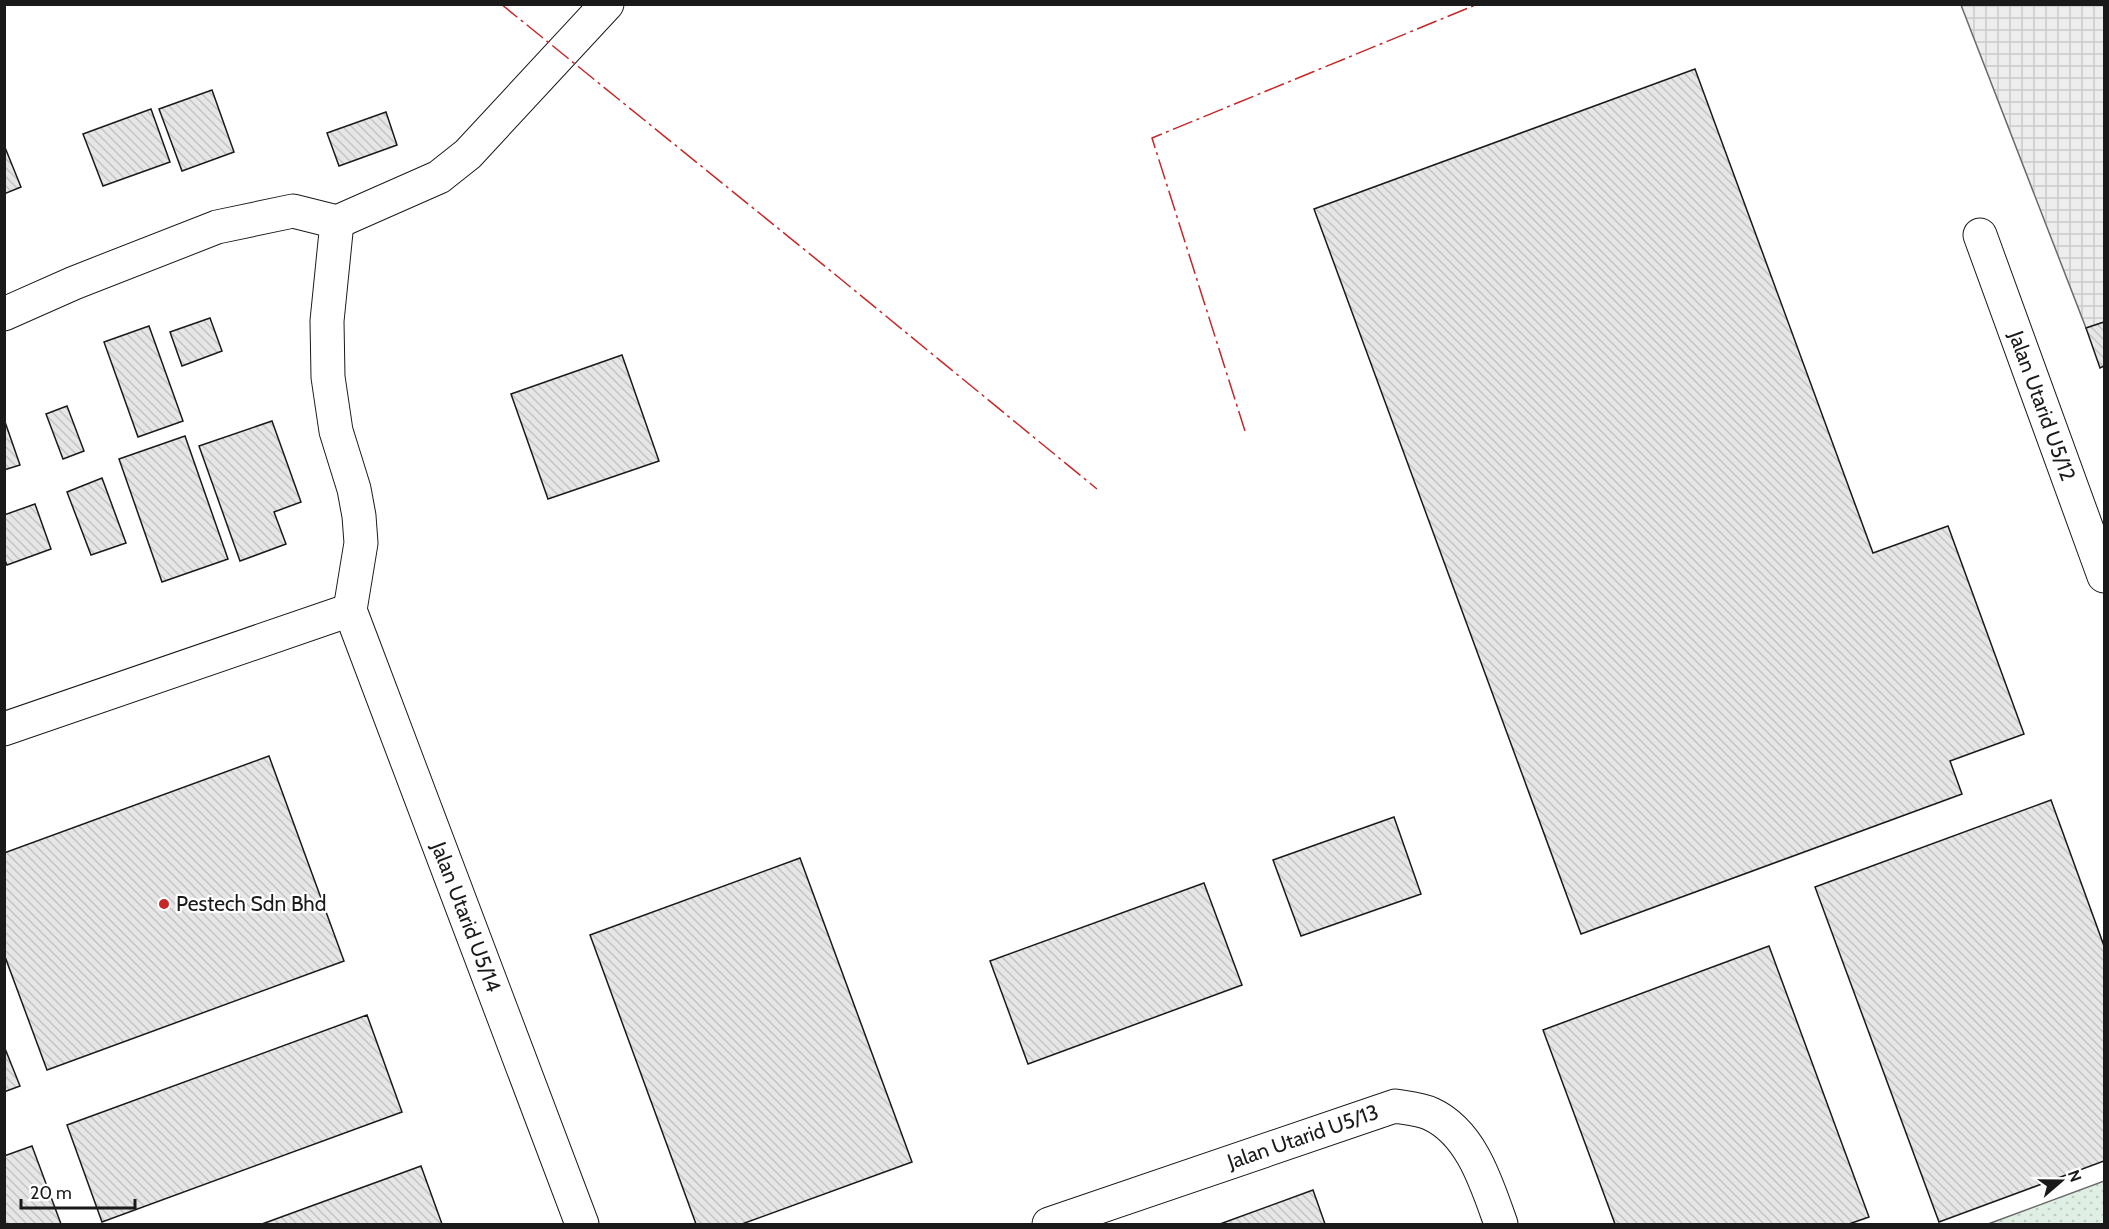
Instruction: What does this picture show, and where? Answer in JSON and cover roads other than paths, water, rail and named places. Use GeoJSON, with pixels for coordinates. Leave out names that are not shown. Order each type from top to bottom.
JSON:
{"type":"FeatureCollection","features":[{"type":"Feature","properties":{"kind":"street"},"geometry":{"type":"LineString","coordinates":[[4,314],[74,283],[218,227],[293,212],[337,222],[439,177],[468,154],[607,4]]}},
{"type":"Feature","properties":{"kind":"street"},"geometry":{"type":"LineString","coordinates":[[4,729],[350,609],[361,543],[360,516],[336,430],[328,365],[327,321],[337,222]]}},
{"type":"Feature","properties":{"kind":"street","name":"Jalan Utarid U5/12"},"geometry":{"type":"LineString","coordinates":[[1980,236],[2104,576]]}},
{"type":"Feature","properties":{"kind":"street","name":"Jalan Utarid U5/14"},"geometry":{"type":"LineString","coordinates":[[350,609],[582,1224]]}},
{"type":"Feature","properties":{"kind":"street","name":"Jalan Utarid U5/13"},"geometry":{"type":"LineString","coordinates":[[1049,1224],[1395,1106],[1431,1114],[1460,1135],[1485,1181],[1501,1224]]}},
{"type":"Feature","properties":{"kind":"place","name":"Pestech Sdn Bhd"},"geometry":{"type":"Point","coordinates":[164,904]}}]}
